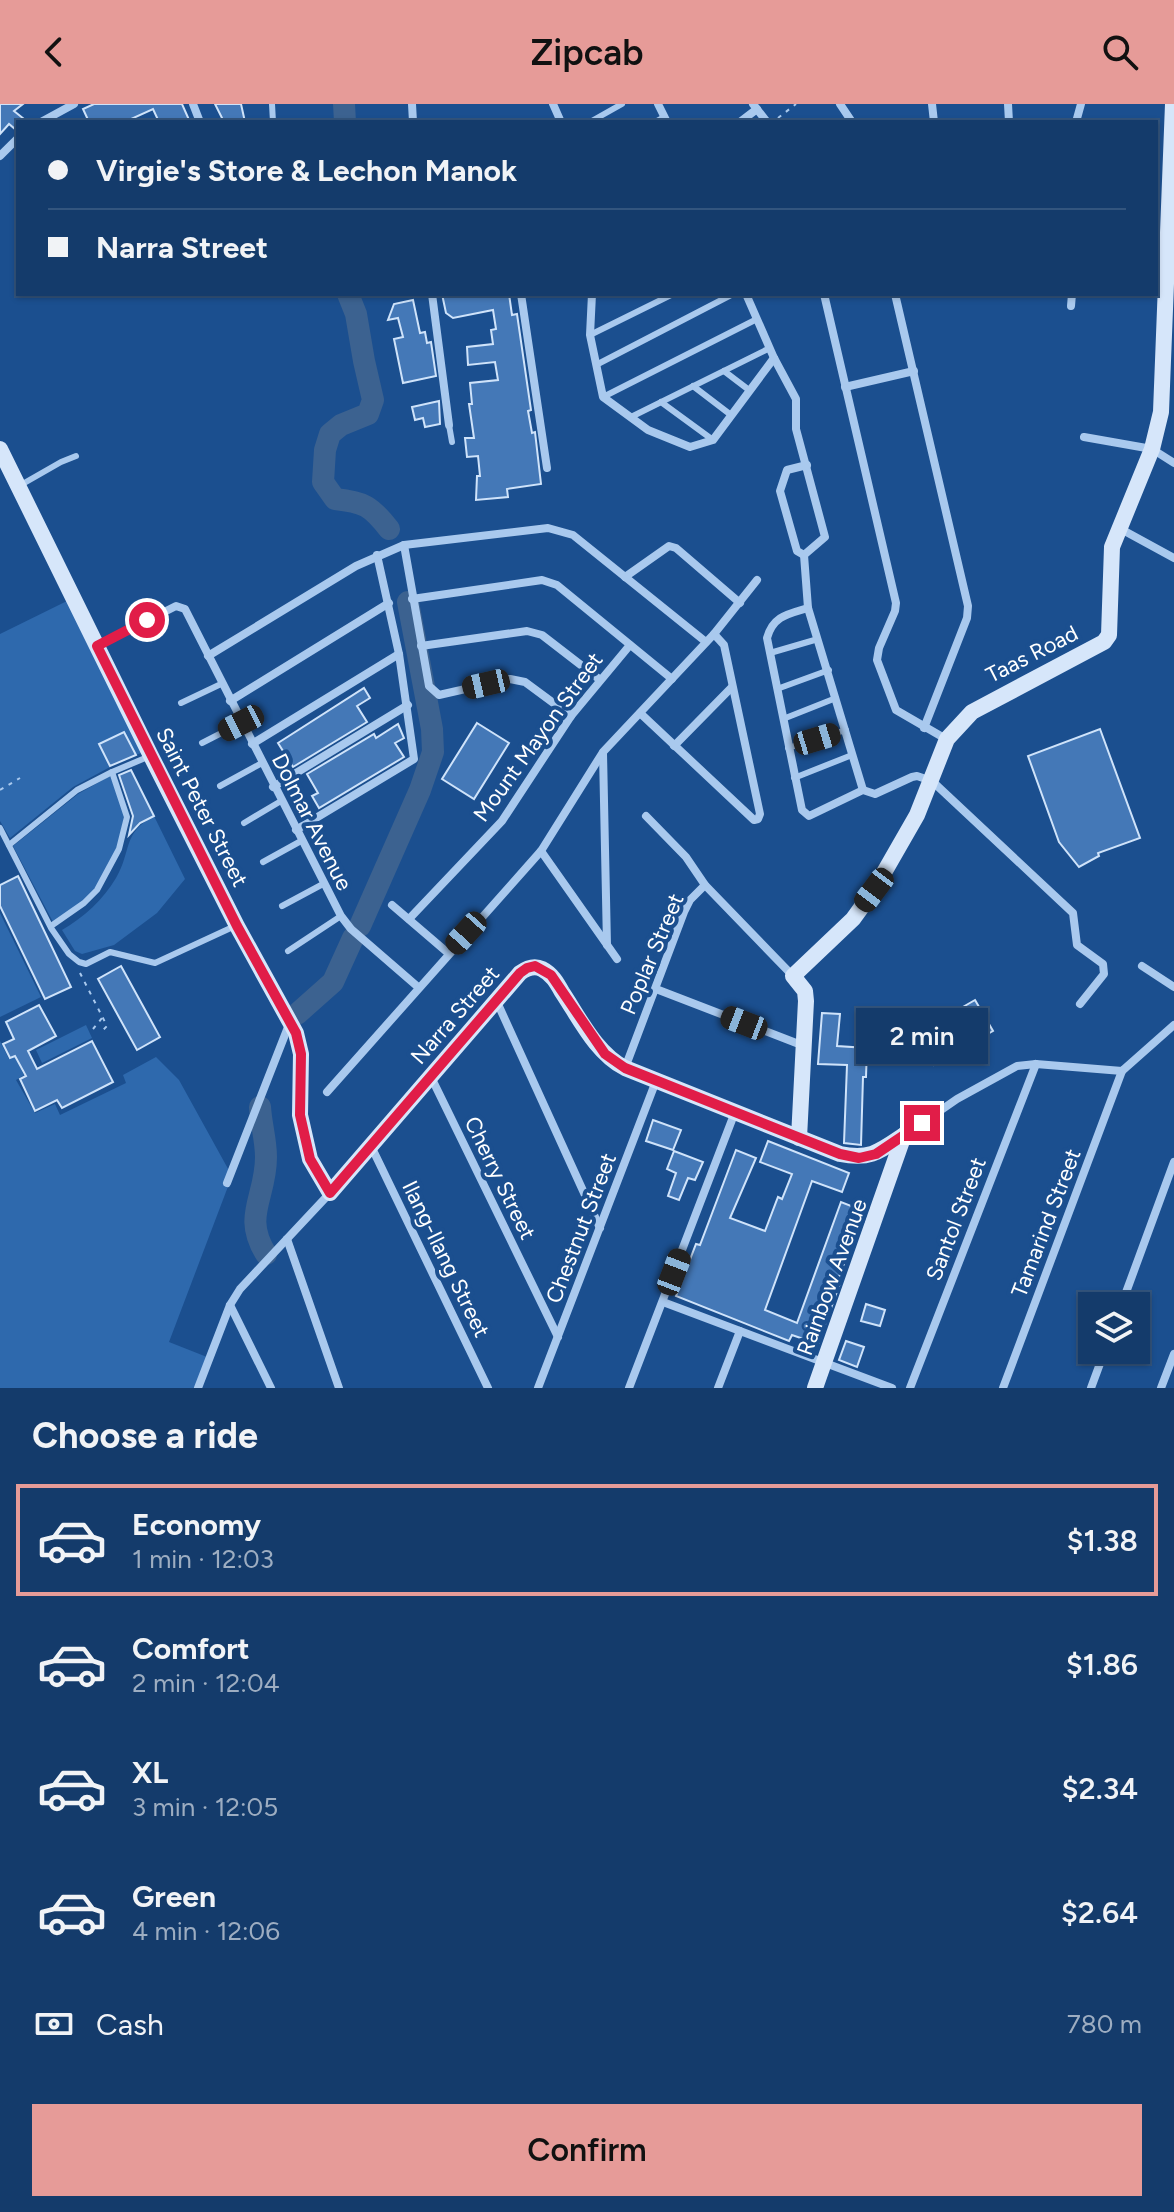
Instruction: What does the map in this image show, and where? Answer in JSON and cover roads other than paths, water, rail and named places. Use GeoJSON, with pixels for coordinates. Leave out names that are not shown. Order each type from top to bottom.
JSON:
{"type":"FeatureCollection","features":[{"type":"Feature","properties":{"kind":"street"},"geometry":{"type":"LineString","coordinates":[[45,120],[74,104]]}},
{"type":"Feature","properties":{"kind":"street"},"geometry":{"type":"LineString","coordinates":[[658,104],[665,120]]}},
{"type":"Feature","properties":{"kind":"street","name":"Taas Road"},"geometry":{"type":"LineString","coordinates":[[793,976],[853,919],[874,890],[917,815],[947,739],[981,705],[1104,642],[1109,635],[1112,547],[1152,449],[1161,412],[1169,308],[1173,104]]}},
{"type":"Feature","properties":{"kind":"street"},"geometry":{"type":"LineString","coordinates":[[0,156],[16,140]]}},
{"type":"Feature","properties":{"kind":"street"},"geometry":{"type":"LineString","coordinates":[[432,296],[449,425]]}},
{"type":"Feature","properties":{"kind":"street"},"geometry":{"type":"LineString","coordinates":[[521,296],[547,468]]}},
{"type":"Feature","properties":{"kind":"street"},"geometry":{"type":"LineString","coordinates":[[592,296],[590,335],[603,397],[648,430],[674,443],[690,447],[713,440],[774,358]]}},
{"type":"Feature","properties":{"kind":"street"},"geometry":{"type":"LineString","coordinates":[[747,296],[796,399],[796,429],[825,537],[804,555]]}},
{"type":"Feature","properties":{"kind":"street"},"geometry":{"type":"LineString","coordinates":[[824,296],[896,603],[877,660],[896,710],[947,739]]}},
{"type":"Feature","properties":{"kind":"street"},"geometry":{"type":"LineString","coordinates":[[895,296],[968,606],[967,618],[924,728]]}},
{"type":"Feature","properties":{"kind":"street"},"geometry":{"type":"LineString","coordinates":[[1071,306],[1072,296]]}},
{"type":"Feature","properties":{"kind":"street"},"geometry":{"type":"LineString","coordinates":[[845,387],[914,371]]}},
{"type":"Feature","properties":{"kind":"street"},"geometry":{"type":"LineString","coordinates":[[1084,437],[1152,449],[1174,463]]}},
{"type":"Feature","properties":{"kind":"street","name":"Saint Peter Street"},"geometry":{"type":"LineString","coordinates":[[0,450],[237,926],[296,1033],[301,1054],[300,1115],[310,1159],[330,1193]]}},
{"type":"Feature","properties":{"kind":"street"},"geometry":{"type":"LineString","coordinates":[[804,555],[797,551],[793,541],[780,491],[787,470],[807,465]]}},
{"type":"Feature","properties":{"kind":"street"},"geometry":{"type":"LineString","coordinates":[[208,656],[377,555],[404,545],[548,528],[573,535],[706,642]]}},
{"type":"Feature","properties":{"kind":"street"},"geometry":{"type":"LineString","coordinates":[[1118,528],[1174,558]]}},
{"type":"Feature","properties":{"kind":"street"},"geometry":{"type":"LineString","coordinates":[[404,545],[421,646],[433,692],[439,695],[510,679],[525,682],[571,716]]}},
{"type":"Feature","properties":{"kind":"street"},"geometry":{"type":"LineString","coordinates":[[625,577],[669,546],[676,548],[740,603]]}},
{"type":"Feature","properties":{"kind":"street"},"geometry":{"type":"LineString","coordinates":[[296,830],[411,763],[415,754],[399,654],[377,555]]}},
{"type":"Feature","properties":{"kind":"street"},"geometry":{"type":"LineString","coordinates":[[804,555],[808,608],[863,790]]}},
{"type":"Feature","properties":{"kind":"street"},"geometry":{"type":"LineString","coordinates":[[412,599],[542,580],[557,585],[672,679]]}},
{"type":"Feature","properties":{"kind":"street"},"geometry":{"type":"LineString","coordinates":[[327,1092],[541,851],[603,752],[714,634],[757,580]]}},
{"type":"Feature","properties":{"kind":"street"},"geometry":{"type":"LineString","coordinates":[[230,701],[389,603]]}},
{"type":"Feature","properties":{"kind":"street","name":"Dolmar Avenue"},"geometry":{"type":"LineString","coordinates":[[97,646],[179,606],[187,611],[273,787],[341,916],[351,929],[418,987]]}},
{"type":"Feature","properties":{"kind":"street"},"geometry":{"type":"LineString","coordinates":[[808,608],[778,618],[770,627],[767,638],[802,810],[809,816],[863,790],[875,794],[917,776],[932,781],[1073,913],[1077,945],[1103,964],[1104,969],[1104,974],[1080,1004]]}},
{"type":"Feature","properties":{"kind":"street"},"geometry":{"type":"LineString","coordinates":[[421,646],[527,631],[542,635],[599,679]]}},
{"type":"Feature","properties":{"kind":"street"},"geometry":{"type":"LineString","coordinates":[[640,713],[754,820],[758,819],[760,814],[724,645],[714,634]]}},
{"type":"Feature","properties":{"kind":"street","name":"Mount Mayon Street"},"geometry":{"type":"LineString","coordinates":[[409,919],[502,821],[571,716],[630,645]]}},
{"type":"Feature","properties":{"kind":"street"},"geometry":{"type":"LineString","coordinates":[[252,744],[399,654]]}},
{"type":"Feature","properties":{"kind":"street"},"geometry":{"type":"LineString","coordinates":[[674,746],[732,687]]}},
{"type":"Feature","properties":{"kind":"street"},"geometry":{"type":"LineString","coordinates":[[273,787],[408,705]]}},
{"type":"Feature","properties":{"kind":"street"},"geometry":{"type":"LineString","coordinates":[[603,752],[607,945]]}},
{"type":"Feature","properties":{"kind":"street"},"geometry":{"type":"LineString","coordinates":[[646,816],[686,857],[705,885]]}},
{"type":"Feature","properties":{"kind":"street"},"geometry":{"type":"LineString","coordinates":[[541,851],[617,959]]}},
{"type":"Feature","properties":{"kind":"street","name":"Poplar Street"},"geometry":{"type":"LineString","coordinates":[[625,1068],[684,912],[690,900],[705,885],[793,976]]}},
{"type":"Feature","properties":{"kind":"street"},"geometry":{"type":"LineString","coordinates":[[392,905],[448,953]]}},
{"type":"Feature","properties":{"kind":"street","name":"Narra Street"},"geometry":{"type":"LineString","coordinates":[[198,1388],[230,1305],[240,1289],[330,1193],[527,968],[535,966],[551,975],[595,1042],[615,1063],[840,1154],[859,1158],[876,1154],[957,1099],[1017,1066],[1036,1064],[1122,1071]]}},
{"type":"Feature","properties":{"kind":"street"},"geometry":{"type":"LineString","coordinates":[[1142,966],[1174,987]]}},
{"type":"Feature","properties":{"kind":"street"},"geometry":{"type":"LineString","coordinates":[[793,976],[805,991],[799,1138]]}},
{"type":"Feature","properties":{"kind":"street"},"geometry":{"type":"LineString","coordinates":[[656,989],[804,1046]]}},
{"type":"Feature","properties":{"kind":"street"},"geometry":{"type":"LineString","coordinates":[[496,1001],[600,1228]]}},
{"type":"Feature","properties":{"kind":"street"},"geometry":{"type":"LineString","coordinates":[[227,1183],[290,1021]]}},
{"type":"Feature","properties":{"kind":"street"},"geometry":{"type":"LineString","coordinates":[[1122,1071],[1174,1025]]}},
{"type":"Feature","properties":{"kind":"street","name":"Santol Street"},"geometry":{"type":"LineString","coordinates":[[910,1388],[1036,1064]]}},
{"type":"Feature","properties":{"kind":"street","name":"Tamarind Street"},"geometry":{"type":"LineString","coordinates":[[1003,1388],[1122,1071]]}},
{"type":"Feature","properties":{"kind":"street","name":"Cherry Street"},"geometry":{"type":"LineString","coordinates":[[431,1077],[558,1337]]}},
{"type":"Feature","properties":{"kind":"street","name":"Chestnut Street"},"geometry":{"type":"LineString","coordinates":[[538,1388],[657,1081]]}},
{"type":"Feature","properties":{"kind":"street"},"geometry":{"type":"LineString","coordinates":[[629,1388],[735,1111]]}},
{"type":"Feature","properties":{"kind":"street","name":"Rainbow Avenue"},"geometry":{"type":"LineString","coordinates":[[815,1388],[904,1135]]}},
{"type":"Feature","properties":{"kind":"street","name":"Ilang-Ilang Street"},"geometry":{"type":"LineString","coordinates":[[371,1145],[488,1388]]}},
{"type":"Feature","properties":{"kind":"street"},"geometry":{"type":"LineString","coordinates":[[1126,1292],[1174,1162]]}},
{"type":"Feature","properties":{"kind":"street"},"geometry":{"type":"LineString","coordinates":[[287,1239],[339,1388]]}},
{"type":"Feature","properties":{"kind":"street"},"geometry":{"type":"LineString","coordinates":[[663,1302],[892,1388]]}},
{"type":"Feature","properties":{"kind":"street"},"geometry":{"type":"LineString","coordinates":[[230,1305],[271,1388]]}},
{"type":"Feature","properties":{"kind":"street"},"geometry":{"type":"LineString","coordinates":[[718,1388],[740,1331]]}},
{"type":"Feature","properties":{"kind":"street"},"geometry":{"type":"LineString","coordinates":[[1161,1388],[1174,1354]]}},
{"type":"Feature","properties":{"kind":"street"},"geometry":{"type":"LineString","coordinates":[[1091,1388],[1100,1364]]}},
{"type":"Feature","properties":{"kind":"lane"},"geometry":{"type":"LineString","coordinates":[[594,120],[622,104]]}},
{"type":"Feature","properties":{"kind":"lane"},"geometry":{"type":"LineString","coordinates":[[590,335],[669,296]]}},
{"type":"Feature","properties":{"kind":"lane"},"geometry":{"type":"LineString","coordinates":[[596,365],[729,296]]}},
{"type":"Feature","properties":{"kind":"lane"},"geometry":{"type":"LineString","coordinates":[[603,397],[757,319]]}},
{"type":"Feature","properties":{"kind":"lane"},"geometry":{"type":"LineString","coordinates":[[631,417],[770,348]]}},
{"type":"Feature","properties":{"kind":"lane"},"geometry":{"type":"LineString","coordinates":[[724,371],[749,390]]}},
{"type":"Feature","properties":{"kind":"lane"},"geometry":{"type":"LineString","coordinates":[[693,386],[731,415]]}},
{"type":"Feature","properties":{"kind":"lane"},"geometry":{"type":"LineString","coordinates":[[661,402],[713,440]]}},
{"type":"Feature","properties":{"kind":"lane"},"geometry":{"type":"LineString","coordinates":[[449,425],[452,442]]}},
{"type":"Feature","properties":{"kind":"lane"},"geometry":{"type":"LineString","coordinates":[[19,486],[76,456]]}},
{"type":"Feature","properties":{"kind":"lane"},"geometry":{"type":"LineString","coordinates":[[770,653],[818,639]]}},
{"type":"Feature","properties":{"kind":"lane"},"geometry":{"type":"LineString","coordinates":[[777,689],[829,670]]}},
{"type":"Feature","properties":{"kind":"lane"},"geometry":{"type":"LineString","coordinates":[[181,703],[221,684]]}},
{"type":"Feature","properties":{"kind":"lane"},"geometry":{"type":"LineString","coordinates":[[783,719],[836,698]]}},
{"type":"Feature","properties":{"kind":"lane"},"geometry":{"type":"LineString","coordinates":[[202,743],[241,723]]}},
{"type":"Feature","properties":{"kind":"lane"},"geometry":{"type":"LineString","coordinates":[[788,748],[846,730]]}},
{"type":"Feature","properties":{"kind":"lane"},"geometry":{"type":"LineString","coordinates":[[794,778],[852,755]]}},
{"type":"Feature","properties":{"kind":"lane"},"geometry":{"type":"LineString","coordinates":[[9,845],[77,790],[151,756]]}},
{"type":"Feature","properties":{"kind":"lane"},"geometry":{"type":"LineString","coordinates":[[220,786],[262,763]]}},
{"type":"Feature","properties":{"kind":"lane"},"geometry":{"type":"LineString","coordinates":[[51,926],[97,890],[119,849],[127,817],[112,772]]}},
{"type":"Feature","properties":{"kind":"lane"},"geometry":{"type":"LineString","coordinates":[[244,823],[281,801]]}},
{"type":"Feature","properties":{"kind":"lane"},"geometry":{"type":"LineString","coordinates":[[0,828],[51,926],[69,954],[79,962],[86,964],[110,952],[155,963],[237,926]]}},
{"type":"Feature","properties":{"kind":"lane"},"geometry":{"type":"LineString","coordinates":[[263,862],[301,841]]}},
{"type":"Feature","properties":{"kind":"lane"},"geometry":{"type":"LineString","coordinates":[[282,906],[323,884]]}},
{"type":"Feature","properties":{"kind":"lane"},"geometry":{"type":"LineString","coordinates":[[288,951],[341,916]]}},
{"type":"Feature","properties":{"kind":"waterway"},"geometry":{"type":"LineString","coordinates":[[344,104],[345,120]]}},
{"type":"Feature","properties":{"kind":"waterway"},"geometry":{"type":"LineString","coordinates":[[349,296],[356,314],[373,400],[368,414],[341,425],[330,434],[325,450],[323,482],[335,499],[366,506],[389,529]]}},
{"type":"Feature","properties":{"kind":"waterway"},"geometry":{"type":"LineString","coordinates":[[360,926],[420,790],[433,752],[432,729],[408,602]]}},
{"type":"Feature","properties":{"kind":"waterway"},"geometry":{"type":"LineString","coordinates":[[297,1014],[333,982],[353,938]]}},
{"type":"Feature","properties":{"kind":"waterway"},"geometry":{"type":"LineString","coordinates":[[260,1107],[266,1157],[255,1217],[259,1241],[266,1254]]}}]}
